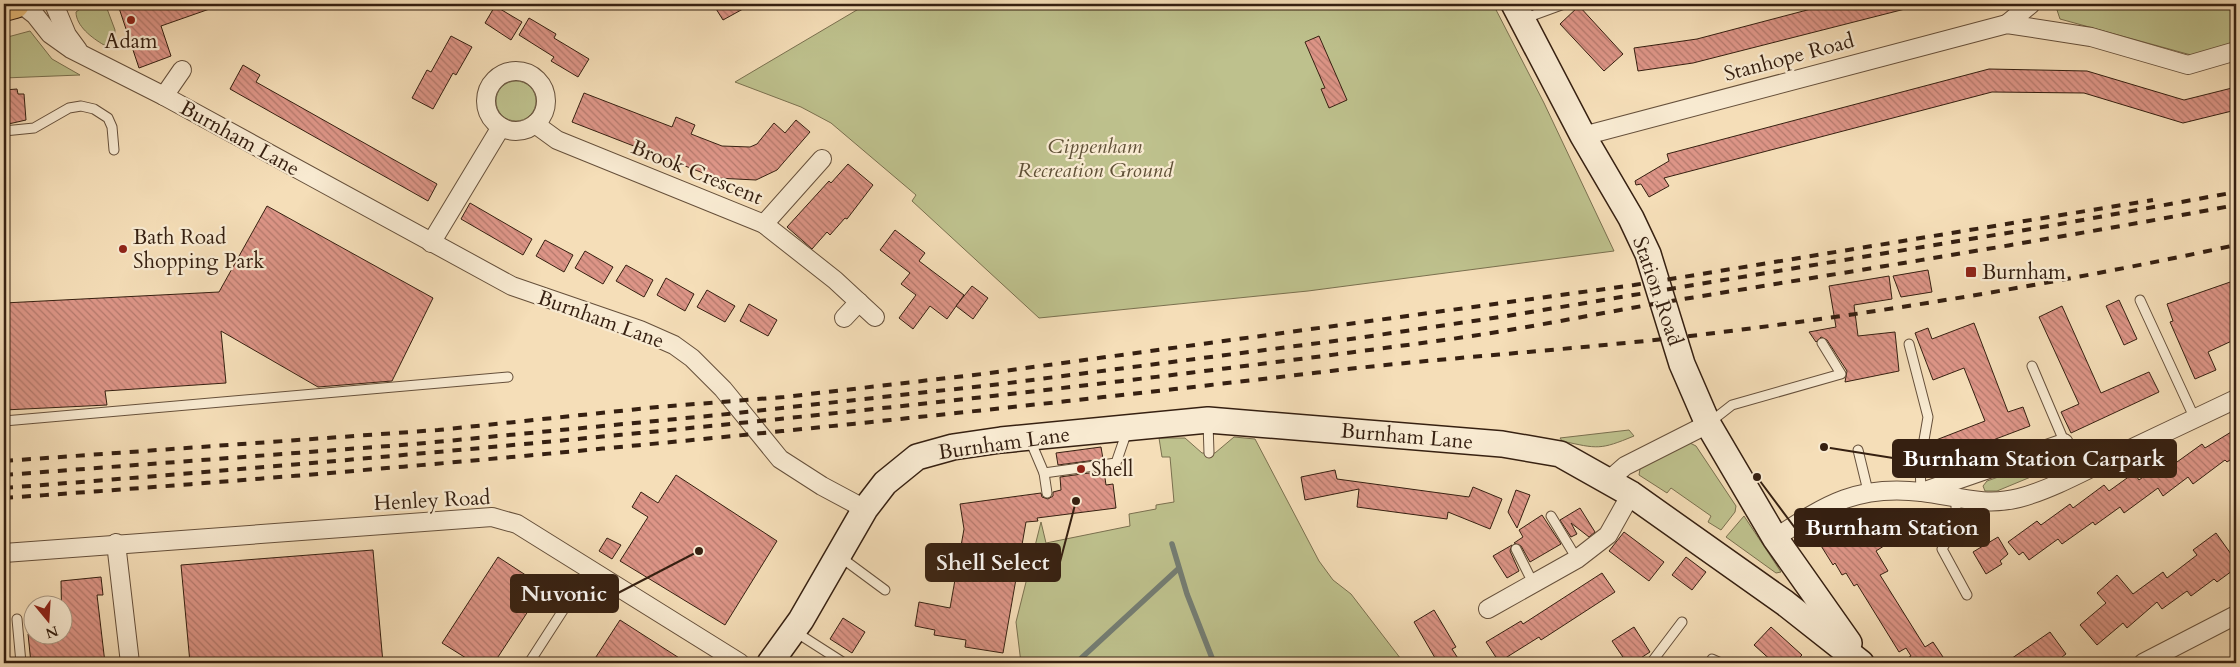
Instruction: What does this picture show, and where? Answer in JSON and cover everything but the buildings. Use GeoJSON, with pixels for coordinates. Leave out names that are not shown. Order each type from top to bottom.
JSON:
{"type":"FeatureCollection","features":[{"type":"Feature","properties":{"kind":"main road"},"geometry":{"type":"LineString","coordinates":[[4,7],[24,7]]}},
{"type":"Feature","properties":{"kind":"street","name":"Stanhope Road"},"geometry":{"type":"LineString","coordinates":[[2007,24],[2031,4]]}},
{"type":"Feature","properties":{"kind":"street","name":"Burnham Lane"},"geometry":{"type":"LineString","coordinates":[[24,7],[50,34],[84,55],[164,96],[430,243],[512,286],[640,330],[674,345],[692,358],[718,383],[780,459],[822,486],[865,508],[885,483],[917,457],[953,447],[1028,437],[1208,420],[1502,444],[1560,454],[1609,480],[1785,603],[1863,663]]}},
{"type":"Feature","properties":{"kind":"street"},"geometry":{"type":"LineString","coordinates":[[57,7],[67,35],[74,46],[84,55]]}},
{"type":"Feature","properties":{"kind":"street","name":"Station Road"},"geometry":{"type":"LineString","coordinates":[[1519,11],[1582,136],[1631,218],[1648,254],[1682,364],[1708,424],[1774,538],[1863,663]]}},
{"type":"Feature","properties":{"kind":"street","name":"Stanhope Road"},"geometry":{"type":"LineString","coordinates":[[1582,136],[2007,24],[2091,37],[2188,65],[2236,51]]}},
{"type":"Feature","properties":{"kind":"street","name":"Burnham Lane"},"geometry":{"type":"LineString","coordinates":[[164,96],[182,70]]}},
{"type":"Feature","properties":{"kind":"street"},"geometry":{"type":"LineString","coordinates":[[520,71],[531,74],[542,87],[546,104],[543,115],[536,124],[518,130],[501,127],[490,113],[486,97],[490,86],[498,77],[508,72],[520,71]]}},
{"type":"Feature","properties":{"kind":"street","name":"Brook Crescent"},"geometry":{"type":"LineString","coordinates":[[536,124],[557,140],[764,224],[822,159]]}},
{"type":"Feature","properties":{"kind":"street"},"geometry":{"type":"LineString","coordinates":[[430,243],[501,127]]}},
{"type":"Feature","properties":{"kind":"street"},"geometry":{"type":"LineString","coordinates":[[764,224],[835,280],[875,318]]}},
{"type":"Feature","properties":{"kind":"street"},"geometry":{"type":"LineString","coordinates":[[844,318],[859,302]]}},
{"type":"Feature","properties":{"kind":"street"},"geometry":{"type":"LineString","coordinates":[[1774,538],[1821,508],[1844,498],[1868,491],[1921,492],[1984,503],[2019,498],[2078,474],[2236,399]]}},
{"type":"Feature","properties":{"kind":"street"},"geometry":{"type":"LineString","coordinates":[[1609,480],[1626,466],[1708,424]]}},
{"type":"Feature","properties":{"kind":"street"},"geometry":{"type":"LineString","coordinates":[[1921,492],[2064,442]]}},
{"type":"Feature","properties":{"kind":"street"},"geometry":{"type":"LineString","coordinates":[[1488,609],[1577,559],[1608,535],[1631,494]]}},
{"type":"Feature","properties":{"kind":"street"},"geometry":{"type":"LineString","coordinates":[[770,663],[793,631],[865,508]]}},
{"type":"Feature","properties":{"kind":"street","name":"Henley Road"},"geometry":{"type":"LineString","coordinates":[[4,553],[116,543],[492,517],[516,524],[740,663]]}},
{"type":"Feature","properties":{"kind":"street"},"geometry":{"type":"LineString","coordinates":[[116,543],[130,663]]}},
{"type":"Feature","properties":{"kind":"street"},"geometry":{"type":"LineString","coordinates":[[1785,603],[1801,578]]}},
{"type":"Feature","properties":{"kind":"street"},"geometry":{"type":"LineString","coordinates":[[2143,663],[2236,615]]}},
{"type":"Feature","properties":{"kind":"lane"},"geometry":{"type":"LineString","coordinates":[[1519,11],[1564,4]]}},
{"type":"Feature","properties":{"kind":"lane"},"geometry":{"type":"LineString","coordinates":[[4,131],[34,128],[69,108],[81,106],[94,109],[108,118],[112,127],[114,150]]}},
{"type":"Feature","properties":{"kind":"lane"},"geometry":{"type":"LineString","coordinates":[[2140,300],[2195,419]]}},
{"type":"Feature","properties":{"kind":"lane"},"geometry":{"type":"LineString","coordinates":[[1708,424],[1732,405],[1841,374],[1822,342]]}},
{"type":"Feature","properties":{"kind":"lane"},"geometry":{"type":"LineString","coordinates":[[1909,344],[1928,417],[1920,463],[1921,492]]}},
{"type":"Feature","properties":{"kind":"lane"},"geometry":{"type":"LineString","coordinates":[[2032,366],[2078,474]]}},
{"type":"Feature","properties":{"kind":"lane"},"geometry":{"type":"LineString","coordinates":[[4,421],[508,378]]}},
{"type":"Feature","properties":{"kind":"lane"},"geometry":{"type":"LineString","coordinates":[[1208,420],[1209,453]]}},
{"type":"Feature","properties":{"kind":"lane"},"geometry":{"type":"LineString","coordinates":[[1044,473],[1116,463],[1128,428]]}},
{"type":"Feature","properties":{"kind":"lane"},"geometry":{"type":"LineString","coordinates":[[1028,437],[1044,473],[1047,493]]}},
{"type":"Feature","properties":{"kind":"lane"},"geometry":{"type":"LineString","coordinates":[[1858,450],[1868,491]]}},
{"type":"Feature","properties":{"kind":"lane"},"geometry":{"type":"LineString","coordinates":[[1956,499],[1956,526],[1942,549],[1967,595]]}},
{"type":"Feature","properties":{"kind":"lane"},"geometry":{"type":"LineString","coordinates":[[1551,516],[1577,559]]}},
{"type":"Feature","properties":{"kind":"lane"},"geometry":{"type":"LineString","coordinates":[[1516,549],[1534,583]]}},
{"type":"Feature","properties":{"kind":"lane"},"geometry":{"type":"LineString","coordinates":[[838,556],[884,590]]}},
{"type":"Feature","properties":{"kind":"lane"},"geometry":{"type":"LineString","coordinates":[[529,663],[589,570]]}},
{"type":"Feature","properties":{"kind":"lane"},"geometry":{"type":"LineString","coordinates":[[17,619],[21,663]]}},
{"type":"Feature","properties":{"kind":"lane"},"geometry":{"type":"LineString","coordinates":[[1650,663],[1682,622]]}},
{"type":"Feature","properties":{"kind":"lane"},"geometry":{"type":"LineString","coordinates":[[793,631],[844,663]]}},
{"type":"Feature","properties":{"kind":"lane"},"geometry":{"type":"LineString","coordinates":[[1712,659],[1721,663]]}},
{"type":"Feature","properties":{"kind":"green space"},"geometry":{"type":"Polygon","coordinates":[[[87,4],[106,6],[115,30],[114,42],[104,45],[82,27],[76,12],[87,4]]]}},
{"type":"Feature","properties":{"kind":"green space","name":"Cippenham Recreation Ground"},"geometry":{"type":"Polygon","coordinates":[[[867,4],[1493,4],[1544,103],[1614,251],[1308,291],[1039,318],[912,201],[916,195],[831,123],[801,107],[735,82],[867,4]]]}},
{"type":"Feature","properties":{"kind":"green space"},"geometry":{"type":"Polygon","coordinates":[[[2055,4],[2233,4],[2236,29],[2231,44],[2191,55],[2060,19],[2055,4]]]}},
{"type":"Feature","properties":{"kind":"green space"},"geometry":{"type":"Polygon","coordinates":[[[30,31],[52,59],[80,75],[4,78],[4,38],[30,31]]]}},
{"type":"Feature","properties":{"kind":"green space"},"geometry":{"type":"Polygon","coordinates":[[[512,81],[520,81],[527,84],[533,90],[536,101],[533,112],[527,118],[520,121],[512,121],[505,118],[499,112],[496,105],[496,97],[499,90],[505,84],[512,81]]]}},
{"type":"Feature","properties":{"kind":"green space"},"geometry":{"type":"Polygon","coordinates":[[[1629,430],[1634,436],[1599,447],[1562,441],[1560,438],[1629,430]]]}},
{"type":"Feature","properties":{"kind":"green space"},"geometry":{"type":"Polygon","coordinates":[[[1234,437],[1255,439],[1319,561],[1333,580],[1351,594],[1404,663],[1021,663],[1016,622],[1041,522],[1046,543],[1130,526],[1129,514],[1156,509],[1156,505],[1174,502],[1170,457],[1162,457],[1159,438],[1185,438],[1202,453],[1215,453],[1234,437]]]}},
{"type":"Feature","properties":{"kind":"green space"},"geometry":{"type":"Polygon","coordinates":[[[1688,442],[1696,446],[1736,506],[1735,512],[1721,530],[1708,522],[1711,516],[1671,488],[1667,493],[1639,475],[1640,469],[1688,442]]]}},
{"type":"Feature","properties":{"kind":"green space"},"geometry":{"type":"Polygon","coordinates":[[[2049,459],[2055,463],[2050,469],[1997,491],[1985,491],[1983,486],[1987,481],[2049,459]]]}},
{"type":"Feature","properties":{"kind":"green space"},"geometry":{"type":"Polygon","coordinates":[[[1744,516],[1781,572],[1776,573],[1726,537],[1744,516]]]}},
{"type":"Feature","properties":{"kind":"waterway"},"geometry":{"type":"LineString","coordinates":[[1172,544],[1187,594],[1214,663]]}},
{"type":"Feature","properties":{"kind":"waterway"},"geometry":{"type":"LineString","coordinates":[[1076,663],[1178,569]]}},
{"type":"Feature","properties":{"kind":"railway"},"geometry":{"type":"LineString","coordinates":[[4,475],[415,444],[718,415],[1001,384],[1358,338],[1507,316],[2055,225],[2236,192]]}},
{"type":"Feature","properties":{"kind":"railway"},"geometry":{"type":"LineString","coordinates":[[4,461],[438,430],[658,407],[784,397],[982,374],[1634,285],[2153,200]]}},
{"type":"Feature","properties":{"kind":"railway"},"geometry":{"type":"LineString","coordinates":[[4,488],[545,442],[905,406],[1265,364],[1506,331],[1659,303],[2236,205]]}},
{"type":"Feature","properties":{"kind":"railway"},"geometry":{"type":"LineString","coordinates":[[4,498],[502,458],[834,426],[1376,366],[1690,336],[1828,318],[1964,297],[2101,273],[2236,245]]}},
{"type":"Feature","properties":{"kind":"place","name":"Adam"},"geometry":{"type":"Point","coordinates":[131,20]}},
{"type":"Feature","properties":{"kind":"place","name":"Bath Road Shopping Park"},"geometry":{"type":"Point","coordinates":[123,249]}},
{"type":"Feature","properties":{"kind":"place","name":"Burnham"},"geometry":{"type":"Point","coordinates":[1971,272]}},
{"type":"Feature","properties":{"kind":"place","name":"Burnham Station Carpark"},"geometry":{"type":"Point","coordinates":[1824,447]}},
{"type":"Feature","properties":{"kind":"place","name":"Shell"},"geometry":{"type":"Point","coordinates":[1081,469]}},
{"type":"Feature","properties":{"kind":"place","name":"Burnham Station"},"geometry":{"type":"Point","coordinates":[1757,477]}},
{"type":"Feature","properties":{"kind":"place","name":"Shell Select"},"geometry":{"type":"Point","coordinates":[1076,501]}},
{"type":"Feature","properties":{"kind":"place","name":"Nuvonic"},"geometry":{"type":"Point","coordinates":[699,551]}}]}
